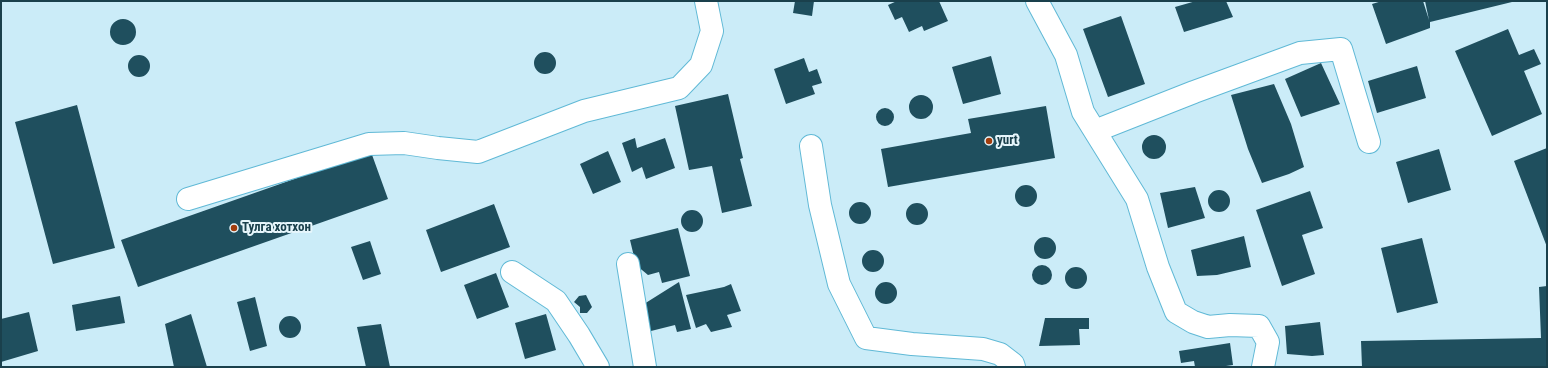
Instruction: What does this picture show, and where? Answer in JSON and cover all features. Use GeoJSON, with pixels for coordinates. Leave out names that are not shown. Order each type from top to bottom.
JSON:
{"type":"FeatureCollection","features":[{"type":"Feature","properties":{"kind":"street"},"geometry":{"type":"LineString","coordinates":[[188,199],[369,144],[404,143],[478,152],[584,112],[679,88],[701,65],[712,32],[706,1]]}},
{"type":"Feature","properties":{"kind":"street"},"geometry":{"type":"LineString","coordinates":[[1037,1],[1066,55],[1083,112],[1137,200],[1158,267],[1176,312],[1193,322],[1208,327],[1230,325],[1259,326],[1268,342],[1263,367]]}},
{"type":"Feature","properties":{"kind":"street"},"geometry":{"type":"LineString","coordinates":[[1095,131],[1194,92],[1300,53],[1341,49],[1369,142]]}},
{"type":"Feature","properties":{"kind":"street"},"geometry":{"type":"LineString","coordinates":[[812,146],[820,205],[839,284],[866,338],[912,344],[983,348],[1000,354],[1013,364],[1014,367]]}},
{"type":"Feature","properties":{"kind":"street"},"geometry":{"type":"LineString","coordinates":[[628,264],[645,367]]}},
{"type":"Feature","properties":{"kind":"street"},"geometry":{"type":"LineString","coordinates":[[512,272],[556,301],[580,335],[598,367]]}},
{"type":"Feature","properties":{"kind":"building"},"geometry":{"type":"Polygon","coordinates":[[[795,1],[814,1],[812,16],[793,13],[795,1]]]}},
{"type":"Feature","properties":{"kind":"building"},"geometry":{"type":"Polygon","coordinates":[[[897,1],[939,1],[948,21],[924,31],[922,26],[909,32],[902,17],[895,20],[888,5],[897,1]]]}},
{"type":"Feature","properties":{"kind":"building"},"geometry":{"type":"Polygon","coordinates":[[[1196,1],[1226,1],[1233,17],[1184,32],[1175,7],[1196,1]]]}},
{"type":"Feature","properties":{"kind":"building"},"geometry":{"type":"Polygon","coordinates":[[[1382,1],[1423,1],[1429,20],[1425,1],[1512,2],[1430,22],[1430,28],[1386,44],[1372,4],[1382,1]]]}},
{"type":"Feature","properties":{"kind":"building"},"geometry":{"type":"Polygon","coordinates":[[[1121,16],[1145,84],[1108,97],[1083,29],[1121,16]]]}},
{"type":"Feature","properties":{"kind":"building"},"geometry":{"type":"Polygon","coordinates":[[[123,19],[132,23],[136,32],[132,41],[123,45],[114,41],[110,32],[114,23],[123,19]]]}},
{"type":"Feature","properties":{"kind":"building"},"geometry":{"type":"Polygon","coordinates":[[[1508,29],[1519,55],[1534,49],[1541,64],[1524,71],[1542,114],[1492,136],[1455,51],[1508,29]]]}},
{"type":"Feature","properties":{"kind":"building"},"geometry":{"type":"Polygon","coordinates":[[[545,52],[553,55],[556,63],[553,71],[545,74],[537,71],[534,63],[537,55],[545,52]]]}},
{"type":"Feature","properties":{"kind":"building"},"geometry":{"type":"Polygon","coordinates":[[[135,55],[143,55],[150,62],[150,70],[143,77],[135,77],[128,70],[128,62],[135,55]]]}},
{"type":"Feature","properties":{"kind":"building"},"geometry":{"type":"Polygon","coordinates":[[[991,56],[1001,94],[963,104],[952,67],[991,56]]]}},
{"type":"Feature","properties":{"kind":"building"},"geometry":{"type":"Polygon","coordinates":[[[804,58],[809,72],[817,69],[822,83],[812,86],[815,94],[786,104],[774,69],[804,58]]]}},
{"type":"Feature","properties":{"kind":"building"},"geometry":{"type":"Polygon","coordinates":[[[1321,63],[1340,104],[1301,117],[1285,79],[1321,63]]]}},
{"type":"Feature","properties":{"kind":"building"},"geometry":{"type":"Polygon","coordinates":[[[1417,66],[1426,98],[1377,113],[1368,81],[1417,66]]]}},
{"type":"Feature","properties":{"kind":"building"},"geometry":{"type":"Polygon","coordinates":[[[1274,84],[1291,124],[1304,167],[1289,174],[1262,183],[1248,149],[1231,95],[1274,84]]]}},
{"type":"Feature","properties":{"kind":"building"},"geometry":{"type":"Polygon","coordinates":[[[728,94],[743,158],[740,159],[752,206],[722,213],[712,166],[689,170],[675,106],[728,94]]]}},
{"type":"Feature","properties":{"kind":"building"},"geometry":{"type":"Polygon","coordinates":[[[921,95],[930,98],[933,107],[930,116],[921,119],[912,116],[909,107],[912,98],[921,95]]]}},
{"type":"Feature","properties":{"kind":"building"},"geometry":{"type":"Polygon","coordinates":[[[77,105],[115,248],[53,264],[15,122],[77,105]]]}},
{"type":"Feature","properties":{"kind":"building","name":"yurt"},"geometry":{"type":"Polygon","coordinates":[[[1046,106],[1055,158],[888,187],[881,149],[971,133],[968,119],[1046,106]]]}},
{"type":"Feature","properties":{"kind":"building"},"geometry":{"type":"Polygon","coordinates":[[[885,108],[891,111],[894,117],[891,123],[885,126],[879,123],[876,117],[879,111],[885,108]]]}},
{"type":"Feature","properties":{"kind":"building"},"geometry":{"type":"Polygon","coordinates":[[[1154,135],[1159,136],[1165,142],[1165,152],[1159,158],[1154,159],[1149,158],[1143,152],[1142,147],[1143,142],[1149,136],[1154,135]]]}},
{"type":"Feature","properties":{"kind":"building"},"geometry":{"type":"Polygon","coordinates":[[[635,138],[637,148],[665,138],[675,168],[646,179],[642,167],[632,172],[622,143],[635,138]]]}},
{"type":"Feature","properties":{"kind":"building"},"geometry":{"type":"Polygon","coordinates":[[[1547,148],[1547,247],[1514,161],[1547,148]]]}},
{"type":"Feature","properties":{"kind":"building"},"geometry":{"type":"Polygon","coordinates":[[[1439,149],[1451,190],[1408,203],[1396,162],[1439,149]]]}},
{"type":"Feature","properties":{"kind":"building"},"geometry":{"type":"Polygon","coordinates":[[[608,151],[621,182],[593,194],[580,164],[608,151]]]}},
{"type":"Feature","properties":{"kind":"building"},"geometry":{"type":"Polygon","coordinates":[[[371,152],[388,199],[138,287],[121,240],[371,152]]]}},
{"type":"Feature","properties":{"kind":"building"},"geometry":{"type":"Polygon","coordinates":[[[1026,185],[1034,188],[1037,196],[1034,204],[1026,207],[1018,204],[1015,196],[1018,188],[1026,185]]]}},
{"type":"Feature","properties":{"kind":"building"},"geometry":{"type":"Polygon","coordinates":[[[1195,187],[1205,218],[1168,228],[1160,193],[1195,187]]]}},
{"type":"Feature","properties":{"kind":"building"},"geometry":{"type":"Polygon","coordinates":[[[1219,190],[1227,193],[1230,201],[1227,209],[1219,212],[1211,209],[1208,201],[1211,193],[1219,190]]]}},
{"type":"Feature","properties":{"kind":"building"},"geometry":{"type":"Polygon","coordinates":[[[1310,191],[1323,228],[1302,235],[1315,274],[1282,286],[1256,210],[1310,191]]]}},
{"type":"Feature","properties":{"kind":"building"},"geometry":{"type":"Polygon","coordinates":[[[860,202],[868,205],[871,213],[868,221],[860,224],[852,221],[849,213],[852,205],[860,202]]]}},
{"type":"Feature","properties":{"kind":"building"},"geometry":{"type":"Polygon","coordinates":[[[917,203],[925,206],[928,214],[925,222],[917,225],[909,222],[906,214],[909,206],[917,203]]]}},
{"type":"Feature","properties":{"kind":"building"},"geometry":{"type":"Polygon","coordinates":[[[494,204],[510,247],[441,272],[426,230],[494,204]]]}},
{"type":"Feature","properties":{"kind":"building"},"geometry":{"type":"Polygon","coordinates":[[[692,210],[700,213],[703,221],[700,229],[692,232],[684,229],[681,221],[684,213],[692,210]]]}},
{"type":"Feature","properties":{"kind":"building"},"geometry":{"type":"Polygon","coordinates":[[[678,228],[690,276],[662,283],[659,272],[648,275],[636,265],[630,240],[678,228]]]}},
{"type":"Feature","properties":{"kind":"building"},"geometry":{"type":"Polygon","coordinates":[[[1244,236],[1251,267],[1217,275],[1197,276],[1191,250],[1244,236]]]}},
{"type":"Feature","properties":{"kind":"building"},"geometry":{"type":"Polygon","coordinates":[[[1045,237],[1053,240],[1056,248],[1053,256],[1045,259],[1037,256],[1034,248],[1037,240],[1045,237]]]}},
{"type":"Feature","properties":{"kind":"building"},"geometry":{"type":"Polygon","coordinates":[[[1422,238],[1438,303],[1397,313],[1381,248],[1422,238]]]}},
{"type":"Feature","properties":{"kind":"building"},"geometry":{"type":"Polygon","coordinates":[[[370,241],[381,274],[363,280],[351,247],[370,241]]]}},
{"type":"Feature","properties":{"kind":"building"},"geometry":{"type":"Polygon","coordinates":[[[873,250],[881,253],[884,261],[881,269],[873,272],[865,269],[862,261],[865,253],[873,250]]]}},
{"type":"Feature","properties":{"kind":"building"},"geometry":{"type":"Polygon","coordinates":[[[1042,265],[1049,268],[1052,275],[1049,282],[1042,285],[1035,282],[1032,275],[1035,268],[1042,265]]]}},
{"type":"Feature","properties":{"kind":"building"},"geometry":{"type":"Polygon","coordinates":[[[1076,267],[1084,270],[1087,278],[1084,286],[1076,289],[1068,286],[1065,278],[1068,270],[1076,267]]]}},
{"type":"Feature","properties":{"kind":"building"},"geometry":{"type":"Polygon","coordinates":[[[496,273],[509,307],[477,319],[464,285],[496,273]]]}},
{"type":"Feature","properties":{"kind":"building"},"geometry":{"type":"Polygon","coordinates":[[[679,282],[691,329],[677,332],[675,325],[643,333],[644,304],[679,282]]]}},
{"type":"Feature","properties":{"kind":"building"},"geometry":{"type":"Polygon","coordinates":[[[886,282],[894,285],[897,293],[894,301],[886,304],[878,301],[875,293],[878,285],[886,282]]]}},
{"type":"Feature","properties":{"kind":"building"},"geometry":{"type":"Polygon","coordinates":[[[731,284],[741,311],[727,315],[732,327],[711,332],[706,324],[696,328],[686,295],[724,287],[731,284]]]}},
{"type":"Feature","properties":{"kind":"building"},"geometry":{"type":"Polygon","coordinates":[[[1547,286],[1547,367],[1362,367],[1361,341],[1541,338],[1539,287],[1547,286]]]}},
{"type":"Feature","properties":{"kind":"building"},"geometry":{"type":"Polygon","coordinates":[[[586,295],[592,307],[587,313],[580,313],[580,307],[574,302],[579,296],[586,295]]]}},
{"type":"Feature","properties":{"kind":"building"},"geometry":{"type":"Polygon","coordinates":[[[120,296],[125,323],[76,331],[72,305],[120,296]]]}},
{"type":"Feature","properties":{"kind":"building"},"geometry":{"type":"Polygon","coordinates":[[[255,297],[267,346],[250,351],[237,302],[255,297]]]}},
{"type":"Feature","properties":{"kind":"building"},"geometry":{"type":"Polygon","coordinates":[[[29,312],[38,351],[1,362],[1,319],[29,312]]]}},
{"type":"Feature","properties":{"kind":"building"},"geometry":{"type":"Polygon","coordinates":[[[191,314],[207,367],[174,367],[165,324],[191,314]]]}},
{"type":"Feature","properties":{"kind":"building"},"geometry":{"type":"Polygon","coordinates":[[[546,314],[556,350],[525,359],[515,323],[546,314]]]}},
{"type":"Feature","properties":{"kind":"building"},"geometry":{"type":"Polygon","coordinates":[[[290,316],[298,319],[301,327],[298,335],[290,338],[282,335],[279,327],[282,319],[290,316]]]}},
{"type":"Feature","properties":{"kind":"building"},"geometry":{"type":"Polygon","coordinates":[[[1045,318],[1089,318],[1089,329],[1079,329],[1080,345],[1039,346],[1045,318]]]}},
{"type":"Feature","properties":{"kind":"building"},"geometry":{"type":"Polygon","coordinates":[[[1320,322],[1324,355],[1312,356],[1287,354],[1285,326],[1320,322]]]}},
{"type":"Feature","properties":{"kind":"building"},"geometry":{"type":"Polygon","coordinates":[[[381,324],[390,367],[366,367],[357,327],[381,324]]]}},
{"type":"Feature","properties":{"kind":"building"},"geometry":{"type":"Polygon","coordinates":[[[1230,343],[1233,365],[1219,367],[1195,367],[1194,361],[1181,363],[1179,351],[1230,343]]]}},
{"type":"Feature","properties":{"kind":"place","name":"yurt"},"geometry":{"type":"Point","coordinates":[989,141]}},
{"type":"Feature","properties":{"kind":"place","name":"Тулга хотхон"},"geometry":{"type":"Point","coordinates":[234,228]}}]}
